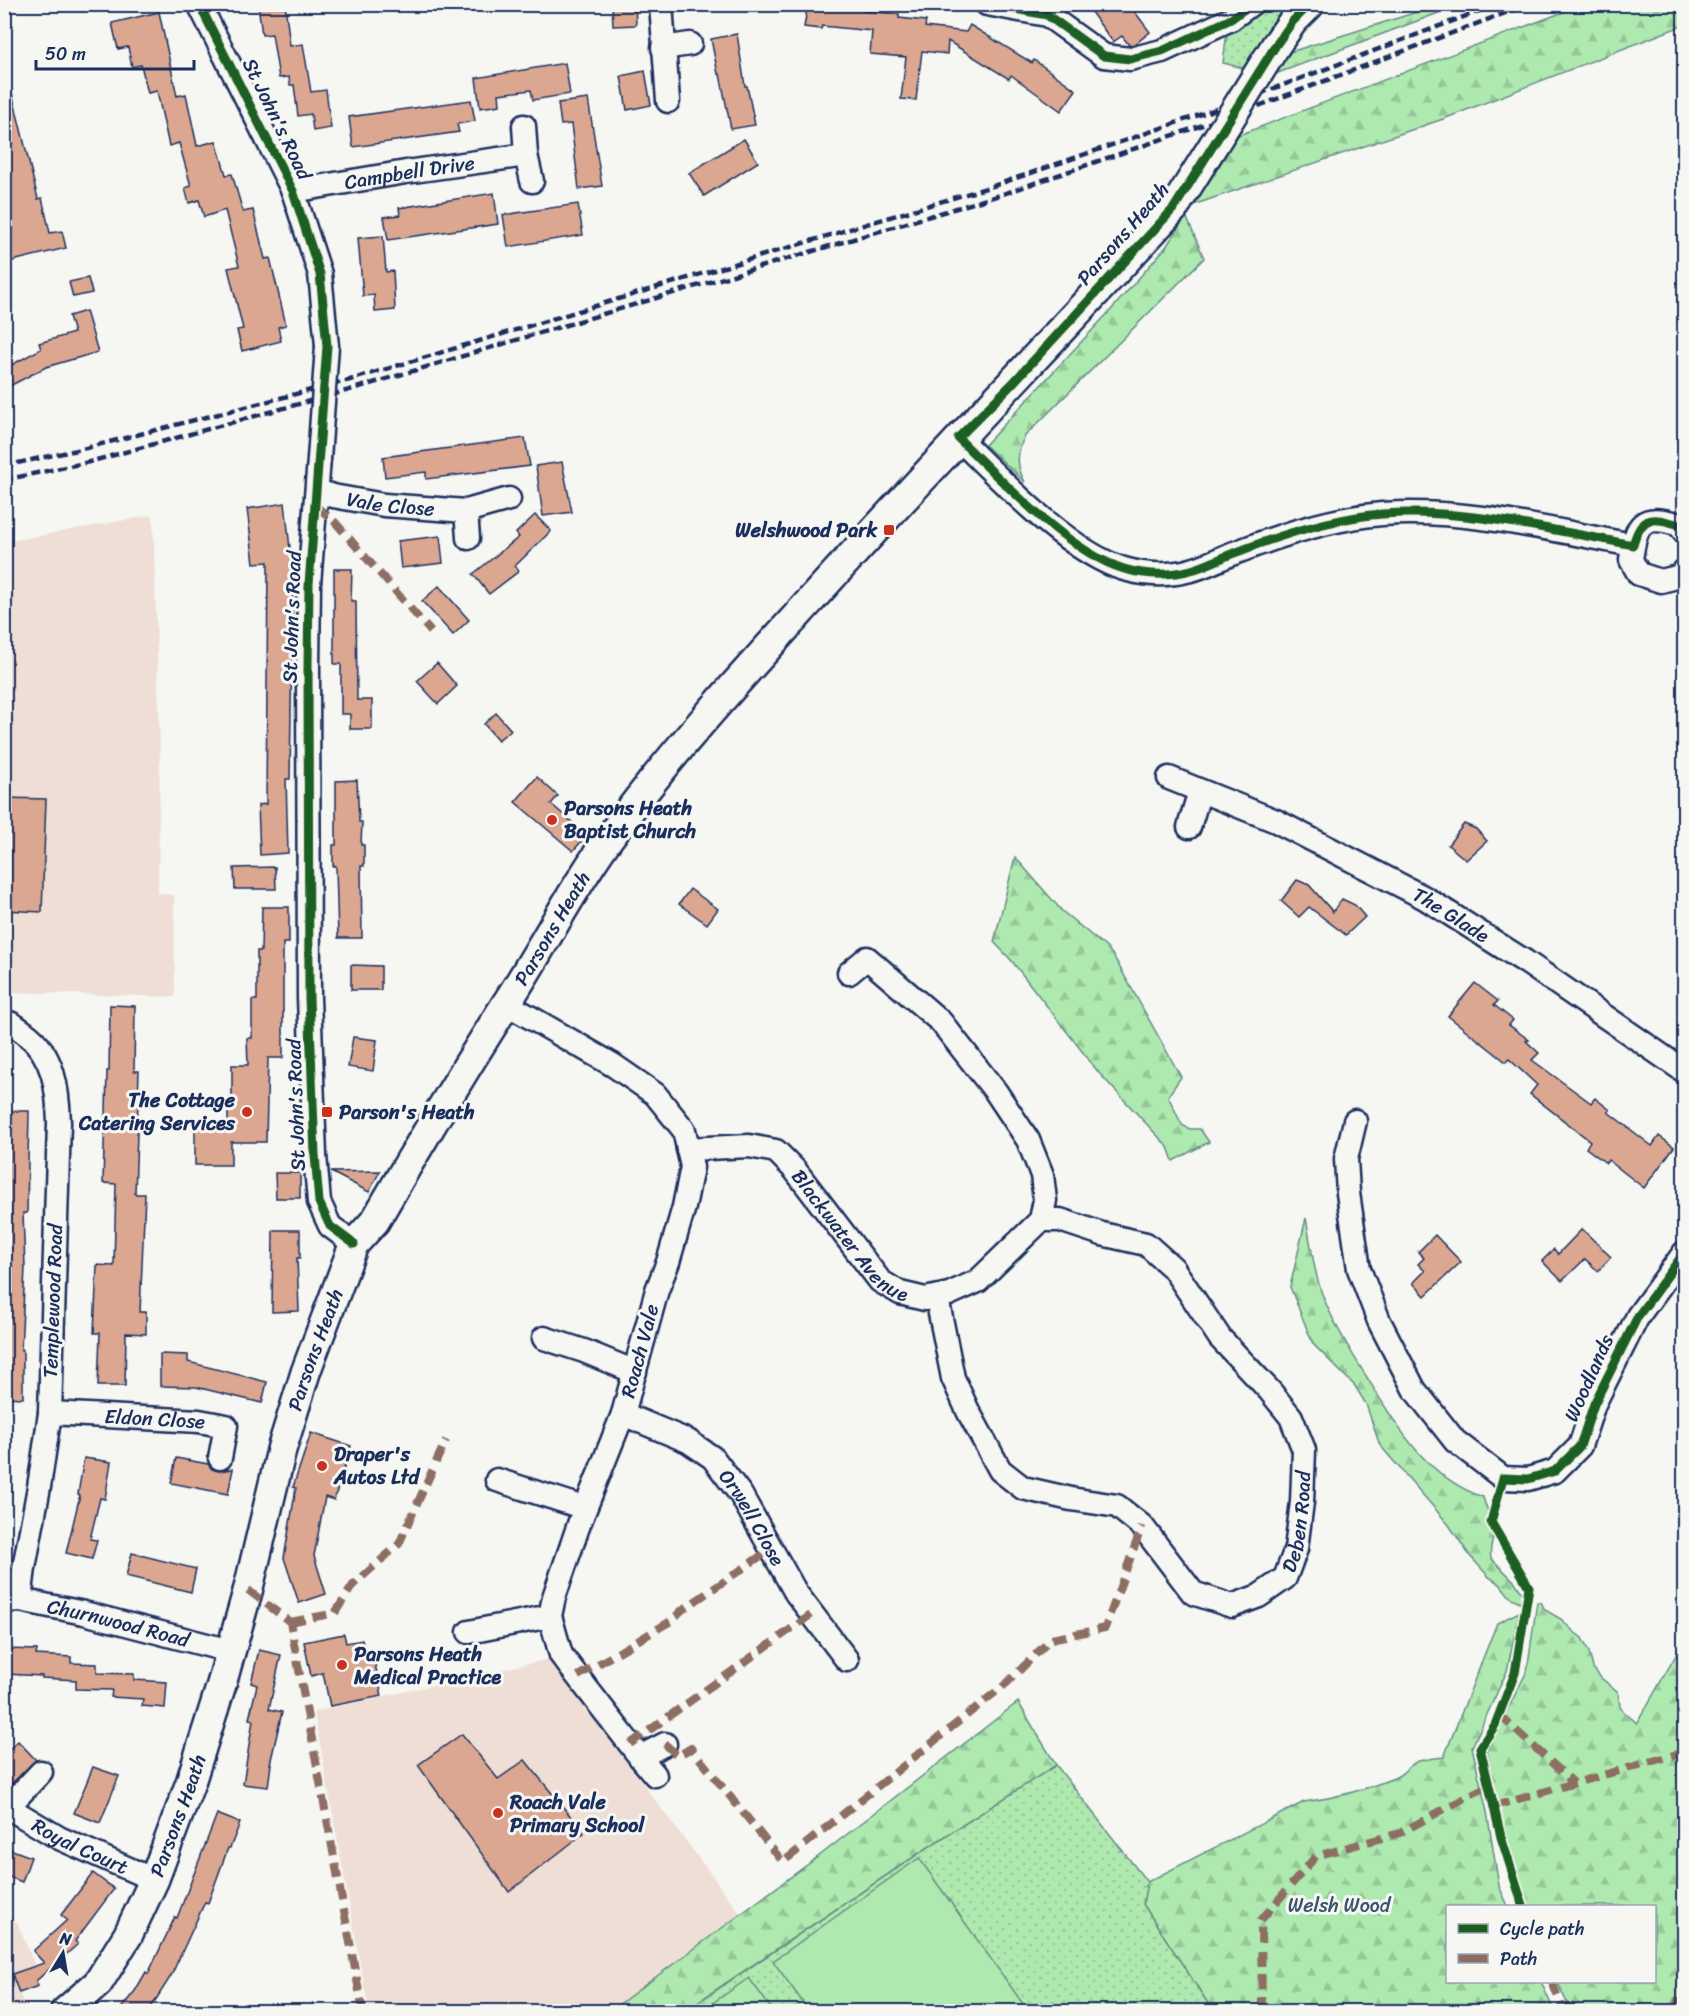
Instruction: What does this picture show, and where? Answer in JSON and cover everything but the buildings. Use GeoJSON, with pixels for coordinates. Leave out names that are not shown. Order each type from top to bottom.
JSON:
{"type":"FeatureCollection","features":[{"type":"Feature","properties":{"kind":"main road","name":"Parsons Heath"},"geometry":{"type":"LineString","coordinates":[[66,2012],[98,1983],[128,1935],[154,1880],[191,1781],[230,1651],[248,1590],[282,1448],[306,1371],[354,1244],[375,1221],[485,1034],[507,1004],[608,839],[673,756],[773,641],[958,438],[1012,384],[1174,208],[1276,45],[1293,21],[1310,4]]}},
{"type":"Feature","properties":{"kind":"street","name":"St John's Road"},"geometry":{"type":"LineString","coordinates":[[199,4],[293,191],[320,274],[327,346],[309,584],[309,998],[319,1202],[330,1226],[354,1244]]}},
{"type":"Feature","properties":{"kind":"street"},"geometry":{"type":"LineString","coordinates":[[662,4],[668,101]]}},
{"type":"Feature","properties":{"kind":"street"},"geometry":{"type":"LineString","coordinates":[[987,4],[1046,10],[1104,56],[1130,59],[1162,51],[1231,19],[1251,4]]}},
{"type":"Feature","properties":{"kind":"street"},"geometry":{"type":"LineString","coordinates":[[663,48],[690,44]]}},
{"type":"Feature","properties":{"kind":"street"},"geometry":{"type":"LineString","coordinates":[[524,126],[526,154],[532,181]]}},
{"type":"Feature","properties":{"kind":"street","name":"Campbell Drive"},"geometry":{"type":"LineString","coordinates":[[293,191],[526,154]]}},
{"type":"Feature","properties":{"kind":"street"},"geometry":{"type":"LineString","coordinates":[[958,438],[1058,530],[1100,559],[1124,569],[1153,575],[1191,570],[1294,532],[1340,520],[1382,514],[1453,514],[1633,545]]}},
{"type":"Feature","properties":{"kind":"street","name":"Vale Close"},"geometry":{"type":"LineString","coordinates":[[317,491],[384,505],[466,511],[509,499]]}},
{"type":"Feature","properties":{"kind":"street"},"geometry":{"type":"LineString","coordinates":[[466,511],[468,538]]}},
{"type":"Feature","properties":{"kind":"street"},"geometry":{"type":"LineString","coordinates":[[1684,532],[1680,525],[1662,519],[1648,520],[1638,529],[1631,560],[1639,574],[1660,581],[1681,576],[1684,571]]}},
{"type":"Feature","properties":{"kind":"street","name":"The Glade"},"geometry":{"type":"LineString","coordinates":[[1169,778],[1276,821],[1425,898],[1526,962],[1684,1071]]}},
{"type":"Feature","properties":{"kind":"street"},"geometry":{"type":"LineString","coordinates":[[1189,827],[1200,791]]}},
{"type":"Feature","properties":{"kind":"street"},"geometry":{"type":"LineString","coordinates":[[849,973],[867,958],[941,1022],[996,1092],[1028,1140],[1042,1175],[1045,1200],[1041,1220]]}},
{"type":"Feature","properties":{"kind":"street","name":"Roach Vale"},"geometry":{"type":"LineString","coordinates":[[507,1004],[613,1065],[655,1094],[684,1130],[692,1167],[684,1207],[657,1290],[623,1414],[585,1508],[554,1596],[550,1616],[561,1655],[655,1775]]}},
{"type":"Feature","properties":{"kind":"street","name":"Templewood Road"},"geometry":{"type":"LineString","coordinates":[[4,1022],[10,1023],[32,1038],[50,1063],[58,1092],[59,1123],[50,1413],[24,1568],[12,1601]]}},
{"type":"Feature","properties":{"kind":"street","name":"Woodlands"},"geometry":{"type":"LineString","coordinates":[[1355,1121],[1346,1159],[1348,1193],[1359,1269],[1379,1321],[1414,1389],[1455,1441],[1503,1478],[1528,1479],[1555,1471],[1580,1446],[1594,1404],[1638,1316],[1684,1253]]}},
{"type":"Feature","properties":{"kind":"street","name":"Blackwater Avenue"},"geometry":{"type":"LineString","coordinates":[[688,1149],[749,1146],[776,1151],[795,1170],[880,1281],[900,1293],[925,1299],[937,1298],[978,1281],[1041,1220]]}},
{"type":"Feature","properties":{"kind":"street","name":"Deben Road"},"geometry":{"type":"LineString","coordinates":[[937,1298],[953,1378],[1000,1470],[1023,1488],[1117,1506],[1142,1526],[1193,1593],[1232,1606],[1259,1596],[1285,1578],[1296,1549],[1302,1502],[1304,1450],[1292,1418],[1264,1384],[1220,1338],[1173,1268],[1146,1244],[1102,1234],[1060,1220],[1041,1220]]}},
{"type":"Feature","properties":{"kind":"street"},"geometry":{"type":"LineString","coordinates":[[543,1338],[584,1351],[635,1372]]}},
{"type":"Feature","properties":{"kind":"street","name":"Eldon Close"},"geometry":{"type":"LineString","coordinates":[[50,1413],[199,1422],[226,1426],[220,1458]]}},
{"type":"Feature","properties":{"kind":"street","name":"Orwell Close"},"geometry":{"type":"LineString","coordinates":[[623,1414],[688,1441],[713,1458],[741,1495],[796,1593],[847,1660]]}},
{"type":"Feature","properties":{"kind":"street"},"geometry":{"type":"LineString","coordinates":[[497,1480],[585,1508]]}},
{"type":"Feature","properties":{"kind":"street","name":"Churnwood Road"},"geometry":{"type":"LineString","coordinates":[[12,1601],[84,1613],[230,1651]]}},
{"type":"Feature","properties":{"kind":"street"},"geometry":{"type":"LineString","coordinates":[[468,1632],[550,1616]]}},
{"type":"Feature","properties":{"kind":"street"},"geometry":{"type":"LineString","coordinates":[[640,1757],[665,1744]]}},
{"type":"Feature","properties":{"kind":"street","name":"Royal Court"},"geometry":{"type":"LineString","coordinates":[[41,1772],[7,1810],[59,1838],[154,1880]]}},
{"type":"Feature","properties":{"kind":"shaded area"},"geometry":{"type":"Polygon","coordinates":[[[153,515],[160,751],[158,893],[174,895],[175,997],[5,992],[5,542],[153,515]]]}},
{"type":"Feature","properties":{"kind":"shaded area","name":"Roach Vale Primary School"},"geometry":{"type":"Polygon","coordinates":[[[549,1659],[740,1913],[610,2011],[369,2011],[314,1712],[549,1659]]]}},
{"type":"Feature","properties":{"kind":"shaded area"},"geometry":{"type":"Polygon","coordinates":[[[5,1918],[17,1922],[35,1966],[12,1974],[25,2005],[18,2011],[5,2012],[5,1918]]]}},
{"type":"Feature","properties":{"kind":"green space"},"geometry":{"type":"Polygon","coordinates":[[[1261,5],[1300,5],[1251,70],[1223,63],[1228,24],[1261,5]]]}},
{"type":"Feature","properties":{"kind":"green space"},"geometry":{"type":"Polygon","coordinates":[[[1439,5],[1460,5],[1275,74],[1276,68],[1287,53],[1439,5]]]}},
{"type":"Feature","properties":{"kind":"green space"},"geometry":{"type":"Polygon","coordinates":[[[1582,5],[1684,5],[1684,25],[1446,118],[1193,205],[1236,136],[1582,5]]]}},
{"type":"Feature","properties":{"kind":"green space"},"geometry":{"type":"Polygon","coordinates":[[[1186,216],[1204,258],[1025,436],[1018,459],[1025,482],[985,445],[1111,310],[1166,247],[1186,216]]]}},
{"type":"Feature","properties":{"kind":"green space"},"geometry":{"type":"Polygon","coordinates":[[[1015,857],[1062,911],[1108,949],[1114,957],[1181,1077],[1168,1096],[1182,1125],[1190,1129],[1200,1129],[1209,1142],[1173,1161],[1168,1147],[1099,1073],[1011,960],[994,942],[1015,857]]]}},
{"type":"Feature","properties":{"kind":"green space"},"geometry":{"type":"Polygon","coordinates":[[[1306,1218],[1321,1289],[1328,1309],[1344,1340],[1415,1449],[1445,1477],[1483,1497],[1494,1525],[1491,1558],[1515,1582],[1524,1596],[1520,1602],[1510,1597],[1500,1584],[1489,1577],[1470,1556],[1449,1525],[1384,1450],[1379,1443],[1366,1404],[1355,1386],[1313,1344],[1290,1287],[1306,1218]]]}},
{"type":"Feature","properties":{"kind":"green space"},"geometry":{"type":"Polygon","coordinates":[[[1537,1602],[1541,1602],[1545,1610],[1561,1619],[1582,1638],[1593,1668],[1618,1692],[1620,1706],[1637,1723],[1684,1641],[1684,2011],[1571,2011],[1557,1983],[1656,1983],[1656,1905],[1523,1905],[1513,1884],[1487,1750],[1527,1671],[1537,1602]]]}},
{"type":"Feature","properties":{"kind":"green space","name":"Welsh Wood"},"geometry":{"type":"Polygon","coordinates":[[[1519,1612],[1507,1671],[1472,1747],[1487,1812],[1499,1886],[1508,1905],[1446,1905],[1446,1983],[1541,1983],[1554,2011],[1213,2011],[1143,1904],[1147,1882],[1304,1802],[1338,1796],[1372,1786],[1397,1777],[1416,1762],[1444,1757],[1497,1623],[1519,1612]]]}},
{"type":"Feature","properties":{"kind":"green space"},"geometry":{"type":"Polygon","coordinates":[[[1018,1702],[1056,1765],[930,1846],[684,2011],[610,2011],[819,1856],[1018,1702]]]}},
{"type":"Feature","properties":{"kind":"green space"},"geometry":{"type":"Polygon","coordinates":[[[1056,1765],[1147,1882],[1144,1905],[1213,2011],[684,2012],[930,1846],[1056,1765]]]}},
{"type":"Feature","properties":{"kind":"green space"},"geometry":{"type":"Polygon","coordinates":[[[919,1858],[1028,2011],[809,2011],[773,1961],[919,1858]]]}},
{"type":"Feature","properties":{"kind":"green space"},"geometry":{"type":"Polygon","coordinates":[[[749,1978],[773,2011],[701,2011],[749,1978]]]}},
{"type":"Feature","properties":{"kind":"railway"},"geometry":{"type":"LineString","coordinates":[[4,466],[86,448],[350,380],[996,185],[1254,96],[1498,4]]}},
{"type":"Feature","properties":{"kind":"railway"},"geometry":{"type":"LineString","coordinates":[[4,480],[89,462],[353,389],[1000,195],[1261,105],[1529,4]]}},
{"type":"Feature","properties":{"kind":"marked path"},"geometry":{"type":"LineString","coordinates":[[316,506],[334,521],[431,632]]}},
{"type":"Feature","properties":{"kind":"marked path"},"geometry":{"type":"LineString","coordinates":[[290,1622],[335,1613],[353,1585],[399,1544],[446,1440]]}},
{"type":"Feature","properties":{"kind":"marked path"},"geometry":{"type":"LineString","coordinates":[[665,1744],[678,1756],[691,1748],[783,1862],[1007,1683],[1051,1639],[1105,1628],[1142,1526]]}},
{"type":"Feature","properties":{"kind":"marked path"},"geometry":{"type":"LineString","coordinates":[[578,1676],[671,1621],[681,1611],[771,1549]]}},
{"type":"Feature","properties":{"kind":"marked path"},"geometry":{"type":"LineString","coordinates":[[248,1590],[290,1622],[363,2012]]}},
{"type":"Feature","properties":{"kind":"marked path"},"geometry":{"type":"LineString","coordinates":[[630,1744],[812,1614]]}},
{"type":"Feature","properties":{"kind":"marked path"},"geometry":{"type":"LineString","coordinates":[[1499,1715],[1574,1783]]}},
{"type":"Feature","properties":{"kind":"marked path"},"geometry":{"type":"LineString","coordinates":[[1494,1806],[1681,1753]]}},
{"type":"Feature","properties":{"kind":"marked path"},"geometry":{"type":"LineString","coordinates":[[1262,2012],[1261,1920],[1316,1856],[1400,1833],[1489,1785]]}},
{"type":"Feature","properties":{"kind":"marked path"},"geometry":{"type":"LineString","coordinates":[[1552,1983],[1564,2012]]}},
{"type":"Feature","properties":{"kind":"marked path"},"geometry":{"type":"LineString","coordinates":[[1674,2012],[1684,1983]]}},
{"type":"Feature","properties":{"kind":"cycle path"},"geometry":{"type":"LineString","coordinates":[[199,4],[293,191],[320,274],[327,346],[309,584],[309,998],[319,1202],[330,1226],[354,1244]]}},
{"type":"Feature","properties":{"kind":"cycle path"},"geometry":{"type":"LineString","coordinates":[[987,4],[1047,15],[1104,56],[1130,59],[1162,51],[1231,19],[1251,4]]}},
{"type":"Feature","properties":{"kind":"cycle path"},"geometry":{"type":"LineString","coordinates":[[1310,4],[1293,21],[1276,45],[1174,208],[1012,384],[958,438],[1014,493],[1058,531],[1103,560],[1140,573],[1183,572],[1290,533],[1345,519],[1382,514],[1445,514],[1476,517],[1633,545],[1640,528],[1649,520],[1662,520],[1680,525],[1684,532]]}},
{"type":"Feature","properties":{"kind":"cycle path"},"geometry":{"type":"LineString","coordinates":[[1523,1905],[1501,1837],[1480,1748],[1495,1725],[1515,1673],[1529,1587],[1491,1522],[1503,1478],[1528,1479],[1555,1471],[1580,1446],[1594,1404],[1638,1316],[1684,1253]]}},
{"type":"Feature","properties":{"kind":"place","name":"Welshwood Park"},"geometry":{"type":"Point","coordinates":[889,530]}},
{"type":"Feature","properties":{"kind":"place","name":"Parsons Heath Baptist Church"},"geometry":{"type":"Point","coordinates":[552,820]}},
{"type":"Feature","properties":{"kind":"place","name":"The Cottage Catering Services"},"geometry":{"type":"Point","coordinates":[247,1112]}},
{"type":"Feature","properties":{"kind":"place","name":"Parson's Heath"},"geometry":{"type":"Point","coordinates":[327,1112]}},
{"type":"Feature","properties":{"kind":"place","name":"Draper's Autos Ltd"},"geometry":{"type":"Point","coordinates":[322,1466]}},
{"type":"Feature","properties":{"kind":"place","name":"Parsons Heath Medical Practice"},"geometry":{"type":"Point","coordinates":[342,1665]}},
{"type":"Feature","properties":{"kind":"place","name":"Roach Vale Primary School"},"geometry":{"type":"Point","coordinates":[498,1813]}}]}
